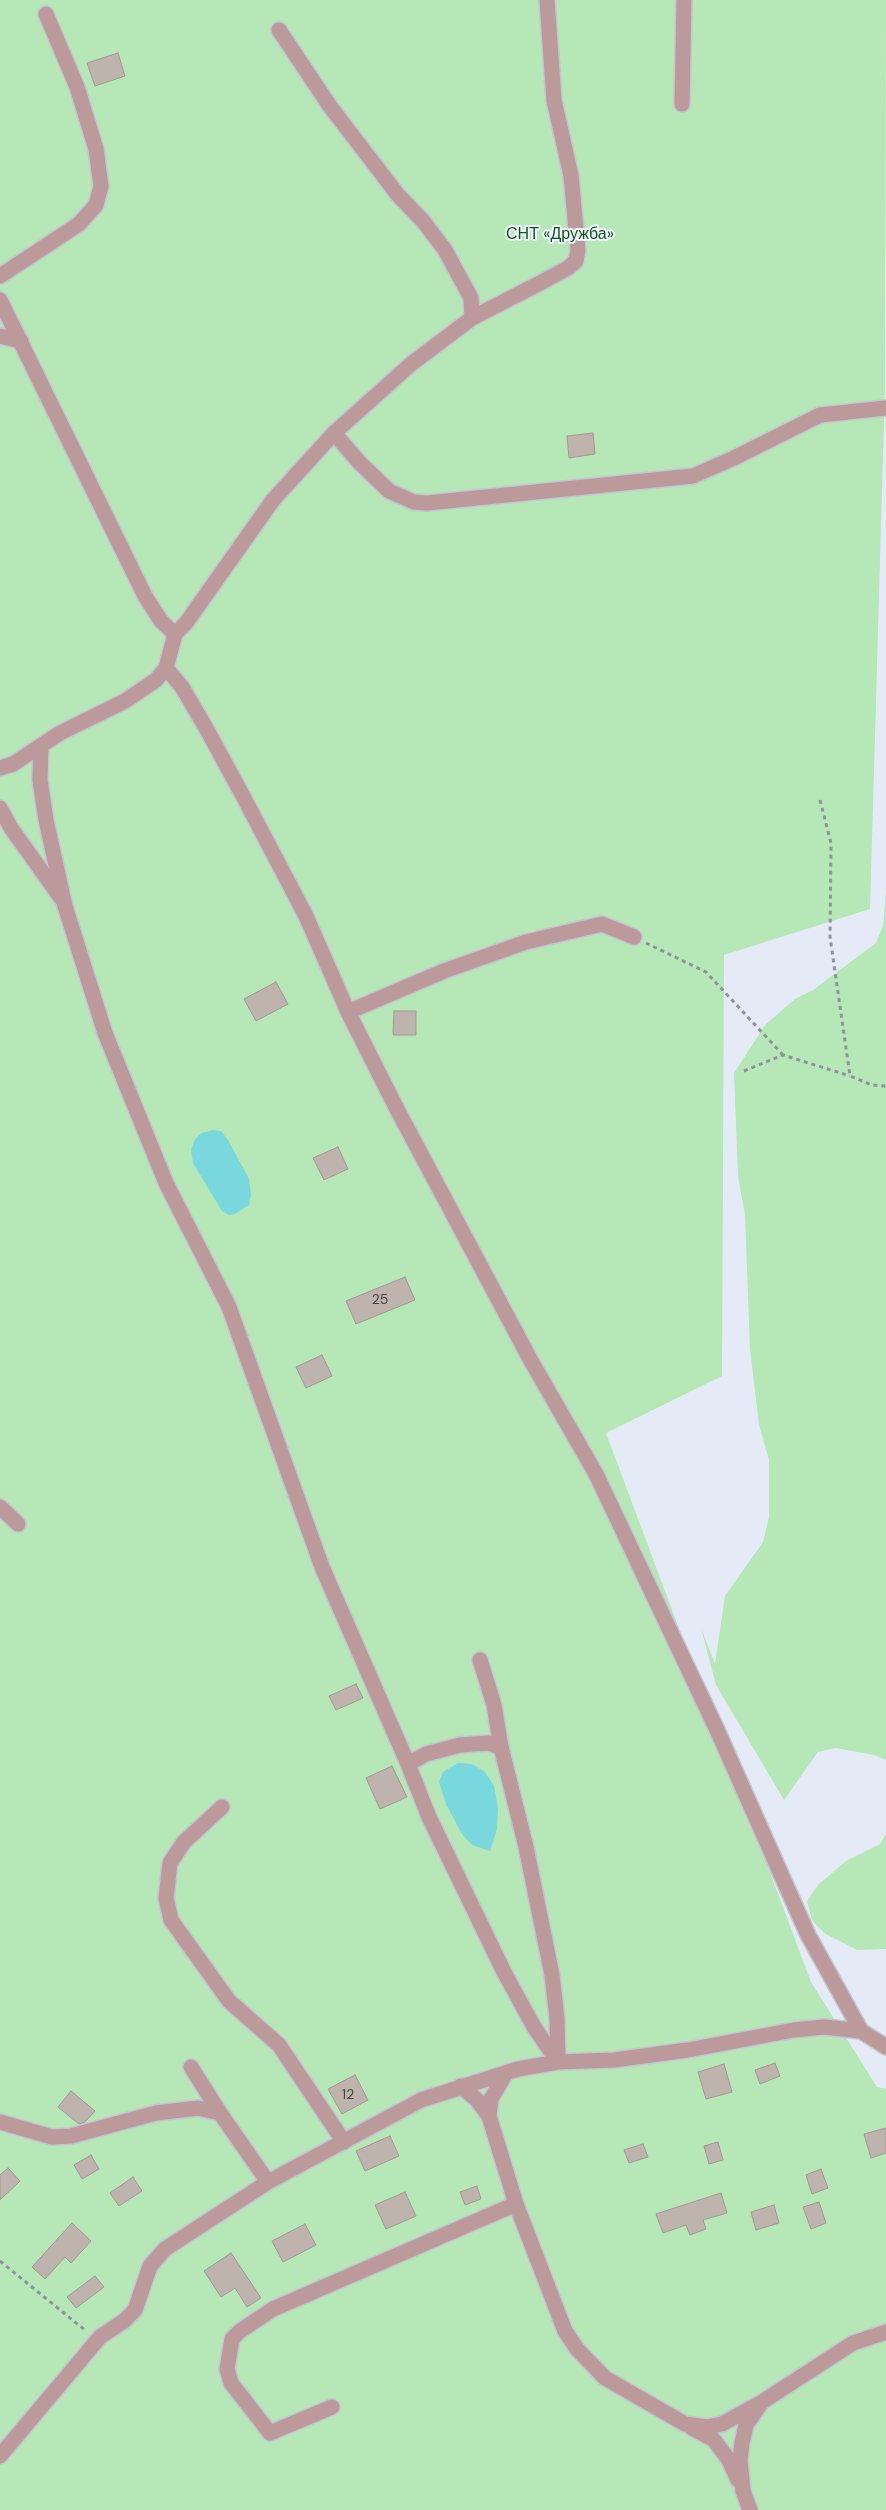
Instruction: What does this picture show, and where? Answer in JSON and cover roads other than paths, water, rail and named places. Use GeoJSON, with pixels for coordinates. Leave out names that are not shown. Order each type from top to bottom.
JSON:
{"type":"FeatureCollection","features":[{"type":"Feature","properties":{"kind":"street"},"geometry":{"type":"LineString","coordinates":[[0,768],[13,764],[60,733],[139,693],[156,680],[166,668],[175,634],[186,623],[273,500],[334,433],[411,364],[472,318],[568,268],[576,261],[578,250],[570,176],[554,100],[548,0]]}},
{"type":"Feature","properties":{"kind":"street"},"geometry":{"type":"LineString","coordinates":[[682,104],[684,0]]}},
{"type":"Feature","properties":{"kind":"street"},"geometry":{"type":"LineString","coordinates":[[0,276],[80,224],[96,205],[101,186],[96,149],[77,87],[46,14]]}},
{"type":"Feature","properties":{"kind":"street"},"geometry":{"type":"LineString","coordinates":[[279,30],[329,104],[398,195],[423,221],[444,250],[472,298],[472,318]]}},
{"type":"Feature","properties":{"kind":"street"},"geometry":{"type":"LineString","coordinates":[[0,300],[145,596],[161,621],[175,634]]}},
{"type":"Feature","properties":{"kind":"street"},"geometry":{"type":"LineString","coordinates":[[0,336],[21,341]]}},
{"type":"Feature","properties":{"kind":"street"},"geometry":{"type":"LineString","coordinates":[[334,433],[359,462],[389,491],[414,502],[428,504],[693,476],[734,458],[820,415],[886,408]]}},
{"type":"Feature","properties":{"kind":"street"},"geometry":{"type":"LineString","coordinates":[[166,668],[182,687],[243,796],[306,916],[348,1012],[530,1359],[596,1474],[717,1730],[808,1935],[861,2031]]}},
{"type":"Feature","properties":{"kind":"street"},"geometry":{"type":"LineString","coordinates":[[41,746],[40,780],[66,906],[108,1042],[166,1183],[229,1307],[322,1567],[408,1764],[429,1817],[504,1972],[534,2027],[558,2062]]}},
{"type":"Feature","properties":{"kind":"street"},"geometry":{"type":"LineString","coordinates":[[0,808],[11,828],[66,906]]}},
{"type":"Feature","properties":{"kind":"street"},"geometry":{"type":"LineString","coordinates":[[348,1012],[444,971],[526,942],[602,924],[634,937]]}},
{"type":"Feature","properties":{"kind":"street"},"geometry":{"type":"LineString","coordinates":[[0,1508],[18,1524]]}},
{"type":"Feature","properties":{"kind":"street"},"geometry":{"type":"LineString","coordinates":[[480,1660],[494,1705],[501,1748],[526,1847],[552,1974],[557,2018],[558,2062]]}},
{"type":"Feature","properties":{"kind":"street"},"geometry":{"type":"LineString","coordinates":[[408,1764],[426,1754],[460,1745],[488,1743],[501,1748]]}},
{"type":"Feature","properties":{"kind":"street"},"geometry":{"type":"LineString","coordinates":[[222,1807],[184,1842],[170,1863],[166,1898],[171,1920],[234,2007],[279,2045],[344,2142]]}},
{"type":"Feature","properties":{"kind":"street"},"geometry":{"type":"LineString","coordinates":[[0,2456],[100,2337],[124,2321],[135,2310],[150,2266],[165,2249],[268,2182],[421,2100],[506,2073],[558,2062],[614,2060],[688,2050],[794,2030],[824,2027],[861,2031],[886,2047]]}},
{"type":"Feature","properties":{"kind":"street"},"geometry":{"type":"LineString","coordinates":[[191,2067],[268,2182]]}},
{"type":"Feature","properties":{"kind":"street"},"geometry":{"type":"LineString","coordinates":[[489,2116],[491,2099],[506,2073]]}},
{"type":"Feature","properties":{"kind":"street"},"geometry":{"type":"LineString","coordinates":[[461,2086],[477,2100],[489,2116],[516,2204],[565,2332],[577,2350],[605,2378],[713,2439],[729,2460],[750,2510]]}},
{"type":"Feature","properties":{"kind":"street"},"geometry":{"type":"LineString","coordinates":[[0,2122],[52,2137],[71,2136],[156,2113],[198,2108],[220,2113]]}},
{"type":"Feature","properties":{"kind":"street"},"geometry":{"type":"LineString","coordinates":[[332,2407],[270,2433],[231,2383],[227,2369],[232,2339],[240,2331],[273,2309],[516,2204]]}},
{"type":"Feature","properties":{"kind":"street"},"geometry":{"type":"LineString","coordinates":[[685,2424],[707,2427],[722,2424],[762,2402],[853,2343],[886,2332]]}},
{"type":"Feature","properties":{"kind":"street"},"geometry":{"type":"LineString","coordinates":[[743,2491],[740,2460],[742,2443],[746,2425],[762,2402]]}},
{"type":"Feature","properties":{"kind":"water"},"geometry":{"type":"Polygon","coordinates":[[[213,1130],[221,1131],[228,1140],[249,1179],[251,1195],[249,1205],[235,1214],[229,1215],[222,1211],[193,1163],[191,1150],[195,1139],[201,1133],[213,1130]]]}},
{"type":"Feature","properties":{"kind":"water"},"geometry":{"type":"Polygon","coordinates":[[[458,1763],[472,1764],[485,1772],[494,1786],[498,1808],[497,1829],[490,1851],[472,1845],[462,1834],[446,1804],[439,1782],[443,1772],[458,1763]]]}},
{"type":"Feature","properties":{"kind":"park label","name":"СНТ «Дружба»"},"geometry":{"type":"Point","coordinates":[560,235]}}]}
